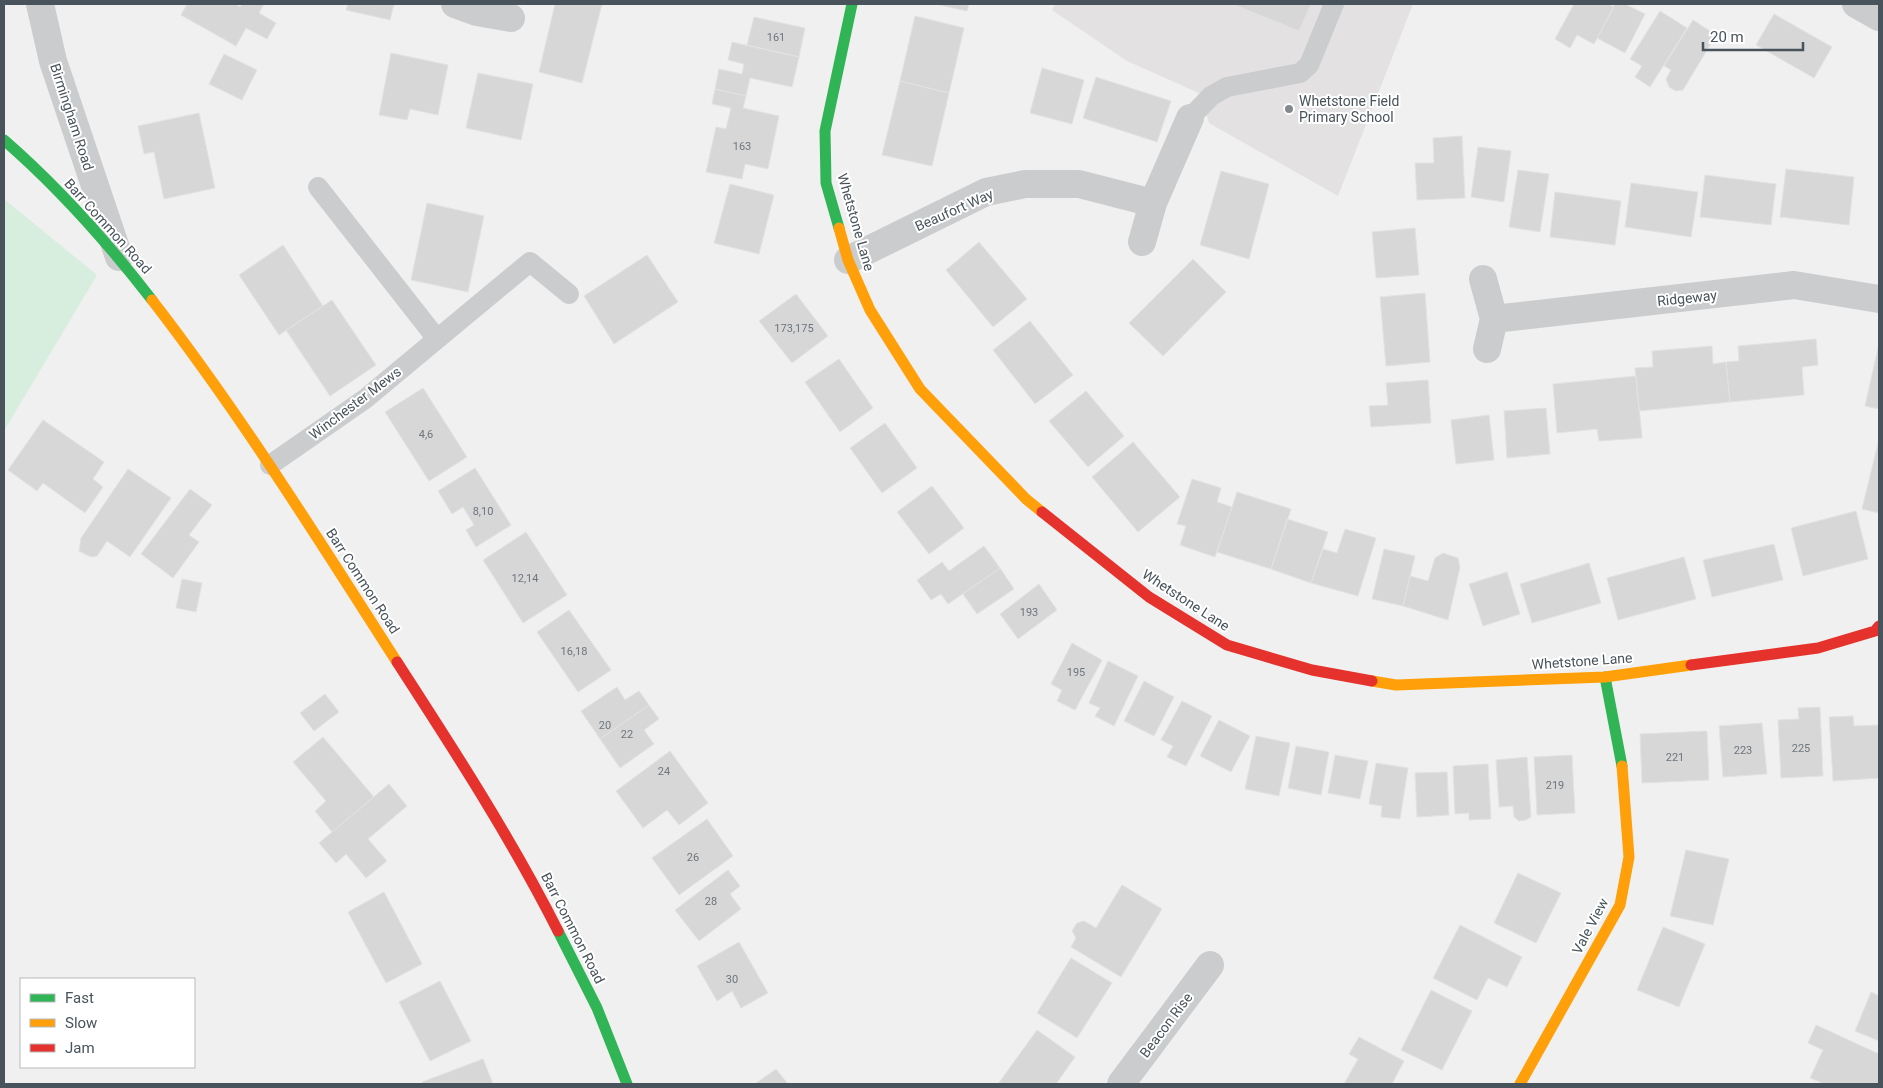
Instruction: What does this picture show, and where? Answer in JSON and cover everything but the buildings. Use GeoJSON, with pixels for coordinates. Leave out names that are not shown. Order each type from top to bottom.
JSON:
{"type":"FeatureCollection","features":[{"type":"Feature","properties":{"kind":"street","name":"Birmingham Road"},"geometry":{"type":"LineString","coordinates":[[40,4],[53,61],[119,257]]}},
{"type":"Feature","properties":{"kind":"street","name":"Whetstone Lane"},"geometry":{"type":"LineString","coordinates":[[852,4],[825,131],[826,183],[848,260],[870,310],[920,389],[1026,500],[1149,598],[1227,645],[1312,670],[1396,685],[1605,677],[1818,648],[1875,631],[1879,626]]}},
{"type":"Feature","properties":{"kind":"street"},"geometry":{"type":"LineString","coordinates":[[1856,4],[1879,18]]}},
{"type":"Feature","properties":{"kind":"street"},"geometry":{"type":"LineString","coordinates":[[470,6],[511,18]]}},
{"type":"Feature","properties":{"kind":"street"},"geometry":{"type":"LineString","coordinates":[[1142,242],[1153,203],[1190,118]]}},
{"type":"Feature","properties":{"kind":"street","name":"Barr Common Road"},"geometry":{"type":"LineString","coordinates":[[4,140],[26,160],[119,257],[186,344],[270,464],[460,758],[535,885],[597,1008],[627,1084]]}},
{"type":"Feature","properties":{"kind":"street","name":"Beaufort Way"},"geometry":{"type":"LineString","coordinates":[[848,260],[986,192],[1025,184],[1079,184],[1153,203]]}},
{"type":"Feature","properties":{"kind":"street"},"geometry":{"type":"LineString","coordinates":[[1483,279],[1494,319],[1487,349]]}},
{"type":"Feature","properties":{"kind":"street","name":"Ridgeway"},"geometry":{"type":"LineString","coordinates":[[1494,319],[1794,285],[1879,299]]}},
{"type":"Feature","properties":{"kind":"street","name":"Vale View"},"geometry":{"type":"LineString","coordinates":[[1520,1084],[1620,905],[1629,857],[1622,765],[1605,677]]}},
{"type":"Feature","properties":{"kind":"street","name":"Beacon Rise"},"geometry":{"type":"LineString","coordinates":[[1122,1084],[1210,965]]}},
{"type":"Feature","properties":{"kind":"lane"},"geometry":{"type":"LineString","coordinates":[[1190,118],[1212,96],[1227,87],[1300,73],[1305,70],[1309,65],[1334,4]]}},
{"type":"Feature","properties":{"kind":"lane"},"geometry":{"type":"LineString","coordinates":[[318,187],[437,339]]}},
{"type":"Feature","properties":{"kind":"lane","name":"Winchester Mews"},"geometry":{"type":"LineString","coordinates":[[270,464],[365,398],[530,262],[569,294]]}},
{"type":"Feature","properties":{"kind":"shaded area","name":"Whetstone Field Primary School"},"geometry":{"type":"Polygon","coordinates":[[[1055,4],[1413,4],[1338,196],[1209,123],[1201,94],[1127,61],[1052,10],[1055,4]]]}},
{"type":"Feature","properties":{"kind":"green space"},"geometry":{"type":"Polygon","coordinates":[[[4,199],[97,275],[4,431],[4,199]]]}},
{"type":"Feature","properties":{"kind":"traffic: fast"},"geometry":{"type":"LineString","coordinates":[[839,228],[826,183],[825,131],[852,4]]}},
{"type":"Feature","properties":{"kind":"traffic: fast"},"geometry":{"type":"LineString","coordinates":[[4,140],[82,216],[152,300]]}},
{"type":"Feature","properties":{"kind":"traffic: fast"},"geometry":{"type":"LineString","coordinates":[[1605,677],[1622,766]]}},
{"type":"Feature","properties":{"kind":"traffic: fast"},"geometry":{"type":"LineString","coordinates":[[558,931],[597,1008],[627,1084]]}},
{"type":"Feature","properties":{"kind":"traffic: slow"},"geometry":{"type":"LineString","coordinates":[[839,228],[848,260],[870,310],[920,389],[1026,499],[1042,512]]}},
{"type":"Feature","properties":{"kind":"traffic: slow"},"geometry":{"type":"LineString","coordinates":[[152,300],[248,433],[397,662]]}},
{"type":"Feature","properties":{"kind":"traffic: slow"},"geometry":{"type":"LineString","coordinates":[[1372,681],[1396,685],[1605,677],[1691,665]]}},
{"type":"Feature","properties":{"kind":"traffic: slow"},"geometry":{"type":"LineString","coordinates":[[1520,1084],[1620,905],[1629,857],[1622,766]]}},
{"type":"Feature","properties":{"kind":"traffic: jam"},"geometry":{"type":"LineString","coordinates":[[1042,512],[1149,597],[1227,645],[1312,670],[1372,681]]}},
{"type":"Feature","properties":{"kind":"traffic: jam"},"geometry":{"type":"LineString","coordinates":[[1691,665],[1818,648],[1875,631],[1879,626]]}},
{"type":"Feature","properties":{"kind":"traffic: jam"},"geometry":{"type":"LineString","coordinates":[[397,662],[461,761],[521,862],[558,931]]}},
{"type":"Feature","properties":{"kind":"place","name":"Whetstone Field Primary School"},"geometry":{"type":"Point","coordinates":[1289,109]}}]}
